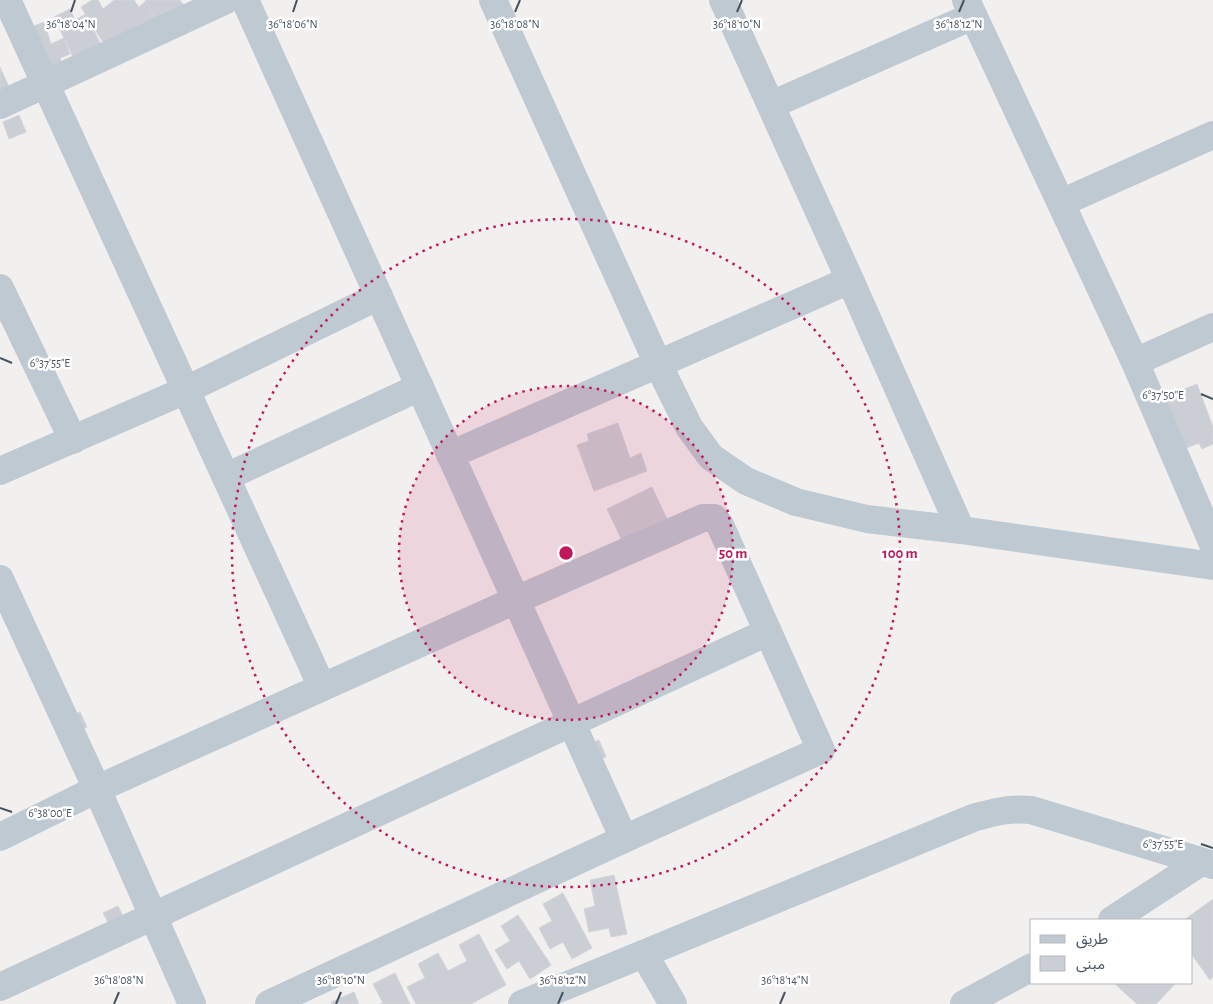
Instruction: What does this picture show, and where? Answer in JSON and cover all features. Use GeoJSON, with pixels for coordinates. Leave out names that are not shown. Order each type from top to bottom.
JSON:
{"type":"FeatureCollection","features":[{"type":"Feature","properties":{"kind":"street"},"geometry":{"type":"LineString","coordinates":[[7,0],[322,687]]}},
{"type":"Feature","properties":{"kind":"street"},"geometry":{"type":"LineString","coordinates":[[0,105],[226,0]]}},
{"type":"Feature","properties":{"kind":"street"},"geometry":{"type":"LineString","coordinates":[[245,0],[624,838]]}},
{"type":"Feature","properties":{"kind":"street"},"geometry":{"type":"LineString","coordinates":[[493,0],[658,364],[689,428],[711,457],[746,480],[796,502],[858,516],[1213,566]]}},
{"type":"Feature","properties":{"kind":"street"},"geometry":{"type":"LineString","coordinates":[[723,0],[961,530]]}},
{"type":"Feature","properties":{"kind":"street"},"geometry":{"type":"LineString","coordinates":[[771,105],[969,8],[1135,362],[1213,544]]}},
{"type":"Feature","properties":{"kind":"street"},"geometry":{"type":"LineString","coordinates":[[1061,203],[1213,135]]}},
{"type":"Feature","properties":{"kind":"street"},"geometry":{"type":"LineString","coordinates":[[450,455],[850,280]]}},
{"type":"Feature","properties":{"kind":"street"},"geometry":{"type":"LineString","coordinates":[[0,288],[73,440]]}},
{"type":"Feature","properties":{"kind":"street"},"geometry":{"type":"LineString","coordinates":[[0,472],[186,390],[379,296]]}},
{"type":"Feature","properties":{"kind":"street"},"geometry":{"type":"LineString","coordinates":[[1135,362],[1213,327]]}},
{"type":"Feature","properties":{"kind":"street"},"geometry":{"type":"LineString","coordinates":[[226,476],[420,387]]}},
{"type":"Feature","properties":{"kind":"street"},"geometry":{"type":"LineString","coordinates":[[0,837],[97,789],[516,600],[703,518],[714,518],[720,525],[821,750],[624,838],[269,1004]]}},
{"type":"Feature","properties":{"kind":"street"},"geometry":{"type":"LineString","coordinates":[[0,579],[97,789],[192,1004]]}},
{"type":"Feature","properties":{"kind":"street"},"geometry":{"type":"LineString","coordinates":[[0,987],[768,632]]}},
{"type":"Feature","properties":{"kind":"street"},"geometry":{"type":"LineString","coordinates":[[522,1004],[973,818],[1014,808],[1032,810],[1207,864]]}},
{"type":"Feature","properties":{"kind":"street"},"geometry":{"type":"LineString","coordinates":[[1114,919],[1207,864]]}},
{"type":"Feature","properties":{"kind":"street"},"geometry":{"type":"LineString","coordinates":[[644,954],[673,1004]]}},
{"type":"Feature","properties":{"kind":"street"},"geometry":{"type":"LineString","coordinates":[[964,1004],[1030,968]]}},
{"type":"Feature","properties":{"kind":"building"},"geometry":{"type":"Polygon","coordinates":[[[92,0],[98,0],[103,9],[114,0],[134,0],[139,7],[146,1],[158,21],[109,52],[81,7],[92,0]]]}},
{"type":"Feature","properties":{"kind":"building"},"geometry":{"type":"Polygon","coordinates":[[[145,0],[180,0],[188,12],[162,28],[145,0]]]}},
{"type":"Feature","properties":{"kind":"building"},"geometry":{"type":"Polygon","coordinates":[[[70,9],[75,20],[86,14],[103,49],[76,63],[54,17],[70,9]]]}},
{"type":"Feature","properties":{"kind":"building"},"geometry":{"type":"Polygon","coordinates":[[[44,22],[51,44],[64,38],[70,54],[60,58],[64,70],[47,76],[29,28],[44,22]]]}},
{"type":"Feature","properties":{"kind":"building"},"geometry":{"type":"Polygon","coordinates":[[[0,67],[9,87],[0,92],[0,67]]]}},
{"type":"Feature","properties":{"kind":"building"},"geometry":{"type":"Polygon","coordinates":[[[19,115],[26,132],[9,139],[3,122],[19,115]]]}},
{"type":"Feature","properties":{"kind":"building"},"geometry":{"type":"Polygon","coordinates":[[[1197,384],[1213,427],[1213,444],[1202,449],[1199,443],[1176,452],[1156,400],[1197,384]]]}},
{"type":"Feature","properties":{"kind":"building"},"geometry":{"type":"Polygon","coordinates":[[[618,423],[630,458],[641,453],[647,471],[594,491],[577,445],[589,441],[587,434],[618,423]]]}},
{"type":"Feature","properties":{"kind":"building"},"geometry":{"type":"Polygon","coordinates":[[[652,487],[667,519],[629,555],[607,509],[652,487]]]}},
{"type":"Feature","properties":{"kind":"building"},"geometry":{"type":"Polygon","coordinates":[[[80,712],[87,727],[73,734],[65,719],[80,712]]]}},
{"type":"Feature","properties":{"kind":"building"},"geometry":{"type":"Polygon","coordinates":[[[599,740],[606,757],[591,763],[584,746],[599,740]]]}},
{"type":"Feature","properties":{"kind":"building"},"geometry":{"type":"Polygon","coordinates":[[[614,875],[627,934],[611,937],[609,928],[589,932],[584,909],[595,906],[590,880],[614,875]]]}},
{"type":"Feature","properties":{"kind":"building"},"geometry":{"type":"Polygon","coordinates":[[[563,893],[592,948],[572,959],[563,942],[550,949],[539,928],[552,921],[543,904],[563,893]]]}},
{"type":"Feature","properties":{"kind":"building"},"geometry":{"type":"Polygon","coordinates":[[[1213,899],[1213,977],[1210,980],[1193,956],[1193,919],[1185,919],[1213,899]]]}},
{"type":"Feature","properties":{"kind":"building"},"geometry":{"type":"Polygon","coordinates":[[[118,906],[125,920],[111,928],[103,913],[118,906]]]}},
{"type":"Feature","properties":{"kind":"building"},"geometry":{"type":"Polygon","coordinates":[[[518,915],[551,965],[530,979],[519,961],[507,969],[495,950],[510,941],[501,926],[518,915]]]}},
{"type":"Feature","properties":{"kind":"building"},"geometry":{"type":"Polygon","coordinates":[[[479,934],[506,985],[471,1004],[416,1004],[407,987],[425,978],[418,964],[438,953],[448,971],[467,961],[459,945],[479,934]]]}},
{"type":"Feature","properties":{"kind":"building"},"geometry":{"type":"Polygon","coordinates":[[[395,973],[410,1004],[380,1004],[383,1003],[373,984],[395,973]]]}},
{"type":"Feature","properties":{"kind":"building"},"geometry":{"type":"Polygon","coordinates":[[[1115,984],[1175,984],[1156,1004],[1137,1004],[1115,984]]]}},
{"type":"Feature","properties":{"kind":"building"},"geometry":{"type":"Polygon","coordinates":[[[354,992],[359,1004],[332,1004],[331,1002],[354,992]]]}}]}
